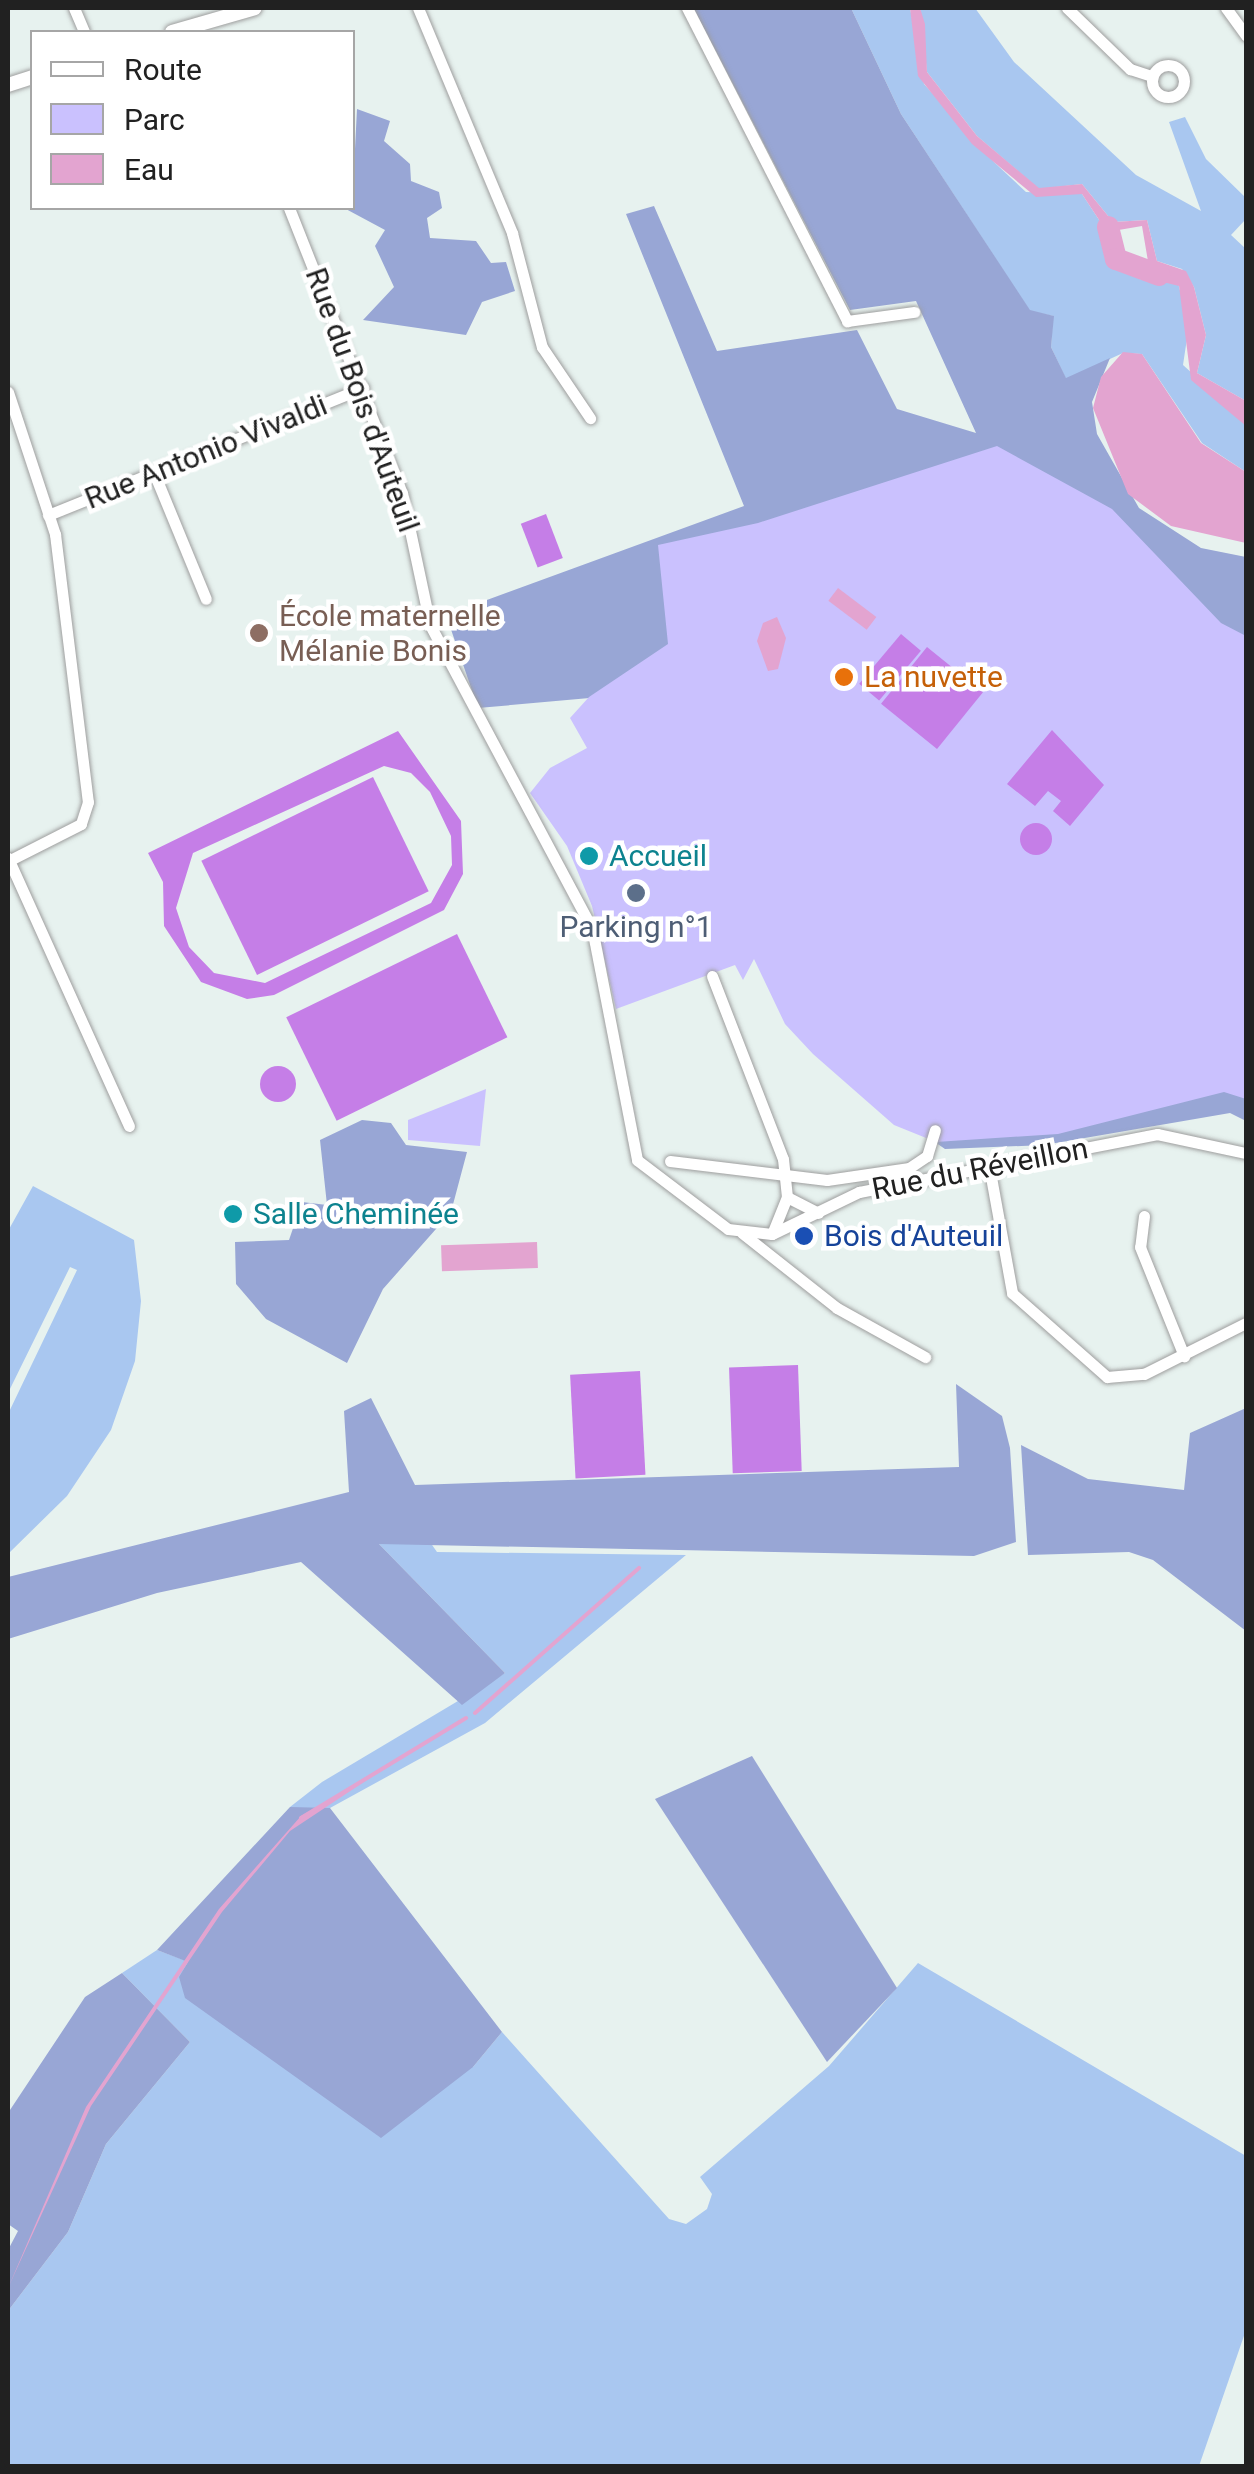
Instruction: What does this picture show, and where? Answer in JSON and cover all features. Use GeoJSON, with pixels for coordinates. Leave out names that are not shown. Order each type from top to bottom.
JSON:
{"type":"FeatureCollection","features":[{"type":"Feature","properties":{"kind":"street"},"geometry":{"type":"LineString","coordinates":[[178,30],[255,8]]}},
{"type":"Feature","properties":{"kind":"street"},"geometry":{"type":"LineString","coordinates":[[418,8],[512,233],[542,347],[590,418]]}},
{"type":"Feature","properties":{"kind":"street"},"geometry":{"type":"LineString","coordinates":[[687,8],[847,321],[914,312]]}},
{"type":"Feature","properties":{"kind":"street"},"geometry":{"type":"LineString","coordinates":[[1068,8],[1130,70],[1152,76]]}},
{"type":"Feature","properties":{"kind":"street"},"geometry":{"type":"LineString","coordinates":[[1226,8],[1246,36]]}},
{"type":"Feature","properties":{"kind":"street","name":"Rue du Bois d'Auteuil"},"geometry":{"type":"LineString","coordinates":[[290,210],[364,388],[414,534],[430,626],[592,928],[630,1150]]}},
{"type":"Feature","properties":{"kind":"street","name":"Rue Antonio Vivaldi"},"geometry":{"type":"LineString","coordinates":[[48,516],[364,388]]}},
{"type":"Feature","properties":{"kind":"street"},"geometry":{"type":"LineString","coordinates":[[8,392],[48,516],[88,802],[81,824],[8,860],[129,1126]]}},
{"type":"Feature","properties":{"kind":"street"},"geometry":{"type":"LineString","coordinates":[[154,472],[206,599]]}},
{"type":"Feature","properties":{"kind":"street"},"geometry":{"type":"LineString","coordinates":[[712,976],[787,1176],[787,1197],[772,1234]]}},
{"type":"Feature","properties":{"kind":"street"},"geometry":{"type":"LineString","coordinates":[[670,1161],[787,1176],[909,1168],[927,1156],[934,1130]]}},
{"type":"Feature","properties":{"kind":"street","name":"Rue du Réveillon"},"geometry":{"type":"LineString","coordinates":[[630,1150],[701,1213],[742,1233],[772,1234],[859,1192],[1157,1134],[1246,1153]]}},
{"type":"Feature","properties":{"kind":"street"},"geometry":{"type":"LineString","coordinates":[[989,1166],[1000,1269],[1012,1293],[1108,1377],[1134,1377],[1246,1323]]}},
{"type":"Feature","properties":{"kind":"street"},"geometry":{"type":"LineString","coordinates":[[787,1197],[818,1213]]}},
{"type":"Feature","properties":{"kind":"street"},"geometry":{"type":"LineString","coordinates":[[1144,1216],[1140,1247],[1184,1356]]}},
{"type":"Feature","properties":{"kind":"street"},"geometry":{"type":"LineString","coordinates":[[742,1233],[836,1308],[925,1356]]}},
{"type":"Feature","properties":{"kind":"shaded area"},"geometry":{"type":"Polygon","coordinates":[[[851,8],[910,8],[924,84],[995,163],[1026,192],[1082,194],[1107,232],[1111,261],[1139,279],[1178,283],[1189,325],[1183,365],[1245,421],[1246,472],[1202,443],[1142,354],[1123,353],[1066,379],[1051,347],[1053,316],[1030,311],[901,114],[851,8]]]}},
{"type":"Feature","properties":{"kind":"shaded area"},"geometry":{"type":"Polygon","coordinates":[[[851,8],[901,114],[1030,310],[1054,316],[1051,347],[1066,378],[1110,358],[1092,402],[1097,434],[1139,508],[1201,548],[1246,557],[1246,1121],[1230,1113],[1044,1145],[945,1149],[885,1108],[689,662],[612,696],[478,708],[446,615],[744,506],[626,214],[654,206],[717,351],[857,330],[897,409],[976,433],[916,301],[850,310],[694,9],[851,8]]]}},
{"type":"Feature","properties":{"kind":"shaded area"},"geometry":{"type":"Polygon","coordinates":[[[920,8],[975,8],[1014,62],[1136,175],[1201,211],[1169,122],[1185,117],[1206,159],[1246,198],[1246,219],[1231,235],[1246,249],[1246,401],[1197,373],[1206,335],[1194,287],[1182,269],[1157,261],[1147,220],[1113,222],[1082,184],[1039,189],[977,136],[927,72],[920,8]]]}},
{"type":"Feature","properties":{"kind":"shaded area"},"geometry":{"type":"Polygon","coordinates":[[[357,109],[390,121],[384,141],[410,164],[411,181],[439,192],[442,208],[427,218],[430,238],[476,241],[491,263],[506,262],[515,291],[482,302],[466,335],[363,320],[394,287],[375,246],[385,230],[348,210],[355,210],[357,109]]]}},
{"type":"Feature","properties":{"kind":"shaded area"},"geometry":{"type":"Polygon","coordinates":[[[546,514],[563,558],[538,568],[521,524],[546,514]]]}},
{"type":"Feature","properties":{"kind":"shaded area"},"geometry":{"type":"Polygon","coordinates":[[[901,634],[921,651],[879,701],[859,684],[901,634]]]}},
{"type":"Feature","properties":{"kind":"shaded area"},"geometry":{"type":"Polygon","coordinates":[[[927,647],[983,692],[937,749],[881,704],[927,647]]]}},
{"type":"Feature","properties":{"kind":"shaded area"},"geometry":{"type":"Polygon","coordinates":[[[1052,730],[1104,785],[1070,826],[1053,811],[1061,801],[1048,791],[1035,806],[1007,784],[1052,730]]]}},
{"type":"Feature","properties":{"kind":"shaded area"},"geometry":{"type":"Polygon","coordinates":[[[398,731],[461,821],[463,874],[444,910],[274,995],[247,999],[201,982],[164,926],[163,882],[148,853],[398,731]],[[384,766],[193,853],[176,908],[189,947],[214,973],[265,983],[431,903],[452,865],[451,836],[430,792],[411,773],[384,766]]]}},
{"type":"Feature","properties":{"kind":"shaded area"},"geometry":{"type":"Polygon","coordinates":[[[373,777],[429,891],[257,975],[201,861],[373,777]]]}},
{"type":"Feature","properties":{"kind":"shaded area"},"geometry":{"type":"Polygon","coordinates":[[[1036,823],[1047,828],[1052,839],[1047,850],[1036,855],[1025,850],[1020,839],[1025,828],[1036,823]]]}},
{"type":"Feature","properties":{"kind":"shaded area"},"geometry":{"type":"Polygon","coordinates":[[[457,934],[507,1037],[337,1121],[286,1017],[457,934]]]}},
{"type":"Feature","properties":{"kind":"shaded area"},"geometry":{"type":"Polygon","coordinates":[[[278,1066],[291,1071],[296,1084],[291,1097],[278,1102],[265,1097],[260,1084],[265,1071],[278,1066]]]}},
{"type":"Feature","properties":{"kind":"shaded area"},"geometry":{"type":"Polygon","coordinates":[[[362,1120],[391,1123],[406,1145],[467,1152],[451,1212],[383,1289],[347,1363],[266,1319],[236,1284],[235,1242],[289,1240],[302,1202],[327,1205],[320,1140],[362,1120]]]}},
{"type":"Feature","properties":{"kind":"shaded area"},"geometry":{"type":"Polygon","coordinates":[[[33,1186],[134,1240],[141,1301],[135,1361],[111,1430],[67,1496],[8,1554],[8,1414],[77,1270],[70,1267],[8,1393],[8,1231],[33,1186]]]}},
{"type":"Feature","properties":{"kind":"shaded area"},"geometry":{"type":"Polygon","coordinates":[[[798,1365],[802,1471],[733,1473],[729,1367],[798,1365]]]}},
{"type":"Feature","properties":{"kind":"shaded area"},"geometry":{"type":"Polygon","coordinates":[[[640,1371],[645,1475],[576,1479],[570,1375],[640,1371]]]}},
{"type":"Feature","properties":{"kind":"shaded area"},"geometry":{"type":"Polygon","coordinates":[[[956,1384],[1002,1416],[1010,1448],[1016,1542],[974,1556],[379,1544],[505,1673],[462,1705],[301,1562],[157,1593],[8,1639],[8,1577],[349,1492],[344,1411],[371,1398],[415,1485],[959,1467],[956,1384]]]}},
{"type":"Feature","properties":{"kind":"shaded area"},"geometry":{"type":"Polygon","coordinates":[[[1246,1408],[1246,1631],[1153,1560],[1129,1552],[1028,1555],[1021,1445],[1088,1479],[1184,1490],[1190,1433],[1246,1408]]]}},
{"type":"Feature","properties":{"kind":"shaded area"},"geometry":{"type":"Polygon","coordinates":[[[430,1542],[437,1552],[686,1555],[485,1723],[330,1808],[302,1814],[290,1807],[322,1782],[505,1673],[378,1543],[430,1542]]]}},
{"type":"Feature","properties":{"kind":"shaded area"},"geometry":{"type":"Polygon","coordinates":[[[752,1756],[897,1988],[827,2062],[655,1799],[752,1756]]]}},
{"type":"Feature","properties":{"kind":"shaded area"},"geometry":{"type":"Polygon","coordinates":[[[290,1807],[330,1808],[502,2032],[473,2067],[381,2138],[185,1998],[179,1977],[188,1962],[157,1950],[290,1807]]]}},
{"type":"Feature","properties":{"kind":"shaded area"},"geometry":{"type":"Polygon","coordinates":[[[157,1950],[473,2067],[502,2032],[669,2219],[686,2224],[707,2209],[712,2194],[700,2177],[829,2066],[918,1963],[1246,2156],[1246,2330],[1199,2466],[8,2466],[8,2311],[68,2232],[106,2144],[190,2042],[122,1973],[157,1950]]]}},
{"type":"Feature","properties":{"kind":"shaded area"},"geometry":{"type":"Polygon","coordinates":[[[122,1973],[190,2042],[106,2144],[68,2232],[8,2311],[8,2250],[18,2231],[8,2224],[8,2113],[85,1997],[122,1973]]]}},
{"type":"Feature","properties":{"kind":"green space"},"geometry":{"type":"Polygon","coordinates":[[[997,446],[1112,509],[1221,623],[1246,636],[1246,1099],[1224,1092],[1058,1134],[936,1142],[894,1125],[813,1054],[785,1024],[754,959],[743,980],[735,965],[616,1009],[592,906],[567,846],[530,793],[550,768],[587,748],[570,718],[589,697],[668,644],[658,545],[758,523],[997,446]]]}},
{"type":"Feature","properties":{"kind":"green space"},"geometry":{"type":"Polygon","coordinates":[[[486,1089],[480,1146],[408,1140],[408,1120],[486,1089]]]}},
{"type":"Feature","properties":{"kind":"water"},"geometry":{"type":"Polygon","coordinates":[[[910,8],[920,8],[925,24],[927,72],[977,136],[1039,188],[1082,184],[1113,222],[1147,220],[1157,261],[1186,271],[1194,287],[1206,335],[1197,373],[1246,401],[1246,426],[1191,380],[1179,286],[1151,279],[1142,226],[1107,232],[1082,194],[1036,197],[972,144],[918,76],[910,8]]]}},
{"type":"Feature","properties":{"kind":"water"},"geometry":{"type":"Polygon","coordinates":[[[1123,352],[1142,354],[1201,443],[1246,472],[1246,543],[1171,526],[1128,494],[1093,408],[1101,377],[1123,352]]]}},
{"type":"Feature","properties":{"kind":"water"},"geometry":{"type":"Polygon","coordinates":[[[838,588],[876,617],[867,630],[828,601],[838,588]]]}},
{"type":"Feature","properties":{"kind":"water"},"geometry":{"type":"Polygon","coordinates":[[[777,617],[786,638],[778,669],[768,671],[757,641],[763,623],[777,617]]]}},
{"type":"Feature","properties":{"kind":"water"},"geometry":{"type":"Polygon","coordinates":[[[537,1242],[538,1268],[442,1271],[441,1245],[537,1242]]]}},
{"type":"Feature","properties":{"kind":"water"},"geometry":{"type":"Polygon","coordinates":[[[382,1770],[290,1831],[222,1912],[91,2106],[8,2288],[86,2107],[219,1909],[301,1816],[382,1770]]]}},
{"type":"Feature","properties":{"kind":"waterway"},"geometry":{"type":"LineString","coordinates":[[1108,227],[1116,259],[1159,275]]}},
{"type":"Feature","properties":{"kind":"waterway"},"geometry":{"type":"LineString","coordinates":[[475,1713],[639,1568]]}},
{"type":"Feature","properties":{"kind":"waterway"},"geometry":{"type":"LineString","coordinates":[[301,1818],[466,1718]]}},
{"type":"Feature","properties":{"kind":"place","name":"École maternelle Mélanie Bonis"},"geometry":{"type":"Point","coordinates":[259,633]}},
{"type":"Feature","properties":{"kind":"place","name":"La nuvette"},"geometry":{"type":"Point","coordinates":[844,677]}},
{"type":"Feature","properties":{"kind":"place","name":"Accueil"},"geometry":{"type":"Point","coordinates":[589,856]}},
{"type":"Feature","properties":{"kind":"place","name":"Parking n°1"},"geometry":{"type":"Point","coordinates":[636,893]}},
{"type":"Feature","properties":{"kind":"place","name":"Salle Cheminée"},"geometry":{"type":"Point","coordinates":[233,1214]}},
{"type":"Feature","properties":{"kind":"place","name":"Bois d'Auteuil"},"geometry":{"type":"Point","coordinates":[804,1236]}}]}
